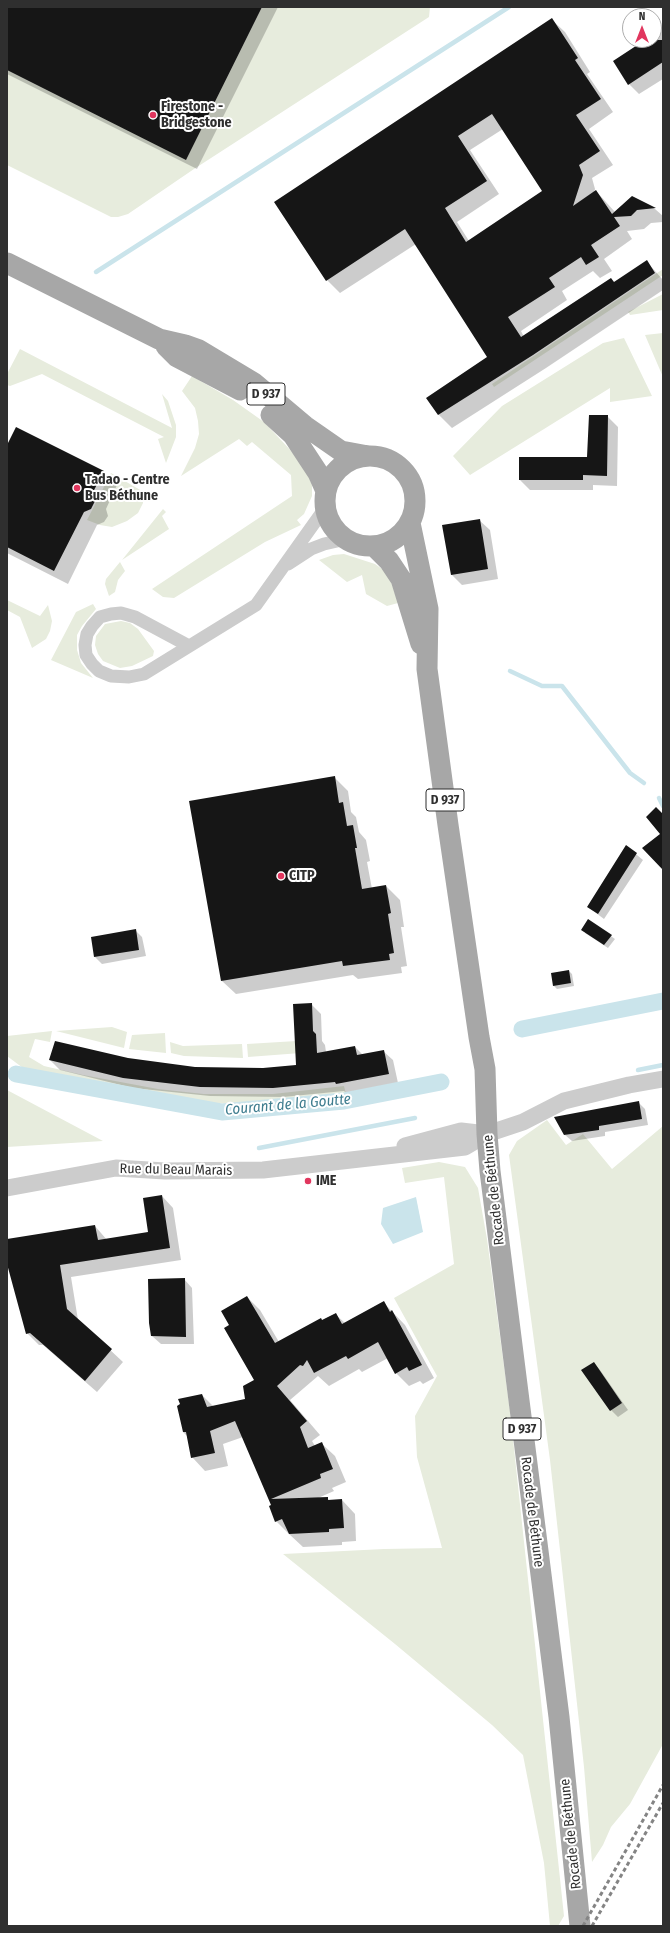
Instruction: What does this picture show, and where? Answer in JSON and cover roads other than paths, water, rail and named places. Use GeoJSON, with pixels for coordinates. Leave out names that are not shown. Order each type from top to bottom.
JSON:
{"type":"FeatureCollection","features":[{"type":"Feature","properties":{"kind":"main road","name":"D 937"},"geometry":{"type":"LineString","coordinates":[[7,263],[159,339],[185,345],[217,360],[254,383],[305,426],[341,451],[368,456]]}},
{"type":"Feature","properties":{"kind":"main road","name":"D 937"},"geometry":{"type":"LineString","coordinates":[[159,339],[177,357],[240,390],[278,420],[293,435],[318,474],[325,500]]}},
{"type":"Feature","properties":{"kind":"main road"},"geometry":{"type":"LineString","coordinates":[[368,456],[389,460],[405,473],[410,482],[415,501],[410,523],[396,538],[374,546],[364,546],[346,540],[336,531],[329,520],[325,500],[331,478],[341,467],[354,459],[368,456]]}},
{"type":"Feature","properties":{"kind":"main road","name":"D 937"},"geometry":{"type":"LineString","coordinates":[[410,523],[428,609],[427,669]]}},
{"type":"Feature","properties":{"kind":"main road","name":"D 937"},"geometry":{"type":"LineString","coordinates":[[374,546],[389,561],[401,579],[427,669]]}},
{"type":"Feature","properties":{"kind":"main road","name":"Rocade de Béthune"},"geometry":{"type":"LineString","coordinates":[[427,669],[478,1037],[485,1069],[487,1134],[531,1501],[559,1717],[580,1926]]}},
{"type":"Feature","properties":{"kind":"street"},"geometry":{"type":"LineString","coordinates":[[189,646],[135,617],[121,613],[100,617],[87,634],[85,645],[86,655],[99,671],[110,676],[144,674],[256,605],[283,567],[325,500]]}},
{"type":"Feature","properties":{"kind":"street"},"geometry":{"type":"LineString","coordinates":[[283,567],[311,549],[324,544],[346,540]]}},
{"type":"Feature","properties":{"kind":"street","name":"Rue du Beau Marais"},"geometry":{"type":"LineString","coordinates":[[7,1188],[116,1168],[165,1171],[263,1170],[465,1147],[487,1134],[524,1122],[564,1101],[663,1079]]}},
{"type":"Feature","properties":{"kind":"water"},"geometry":{"type":"Polygon","coordinates":[[[416,1197],[423,1232],[393,1244],[381,1224],[383,1208],[416,1197]]]}},
{"type":"Feature","properties":{"kind":"waterway"},"geometry":{"type":"LineString","coordinates":[[96,272],[509,7]]}},
{"type":"Feature","properties":{"kind":"waterway"},"geometry":{"type":"LineString","coordinates":[[510,671],[542,686],[562,686],[630,773],[644,783]]}},
{"type":"Feature","properties":{"kind":"waterway"},"geometry":{"type":"LineString","coordinates":[[659,798],[663,806]]}},
{"type":"Feature","properties":{"kind":"waterway","name":"Courant de la Goutte"},"geometry":{"type":"LineString","coordinates":[[522,1029],[663,1001]]}},
{"type":"Feature","properties":{"kind":"waterway"},"geometry":{"type":"LineString","coordinates":[[638,1070],[663,1065]]}},
{"type":"Feature","properties":{"kind":"waterway","name":"Courant de la Goutte"},"geometry":{"type":"LineString","coordinates":[[16,1074],[222,1112],[344,1101],[441,1082]]}},
{"type":"Feature","properties":{"kind":"waterway"},"geometry":{"type":"LineString","coordinates":[[259,1148],[415,1118]]}},
{"type":"Feature","properties":{"kind":"railway"},"geometry":{"type":"LineString","coordinates":[[583,1926],[663,1785]]}},
{"type":"Feature","properties":{"kind":"railway"},"geometry":{"type":"LineString","coordinates":[[592,1926],[663,1803]]}},
{"type":"Feature","properties":{"kind":"place","name":"Firestone - Bridgestone"},"geometry":{"type":"Point","coordinates":[153,115]}},
{"type":"Feature","properties":{"kind":"place","name":"Tadao - Centre Bus Béthune"},"geometry":{"type":"Point","coordinates":[77,488]}},
{"type":"Feature","properties":{"kind":"place","name":"CITP"},"geometry":{"type":"Point","coordinates":[281,876]}},
{"type":"Feature","properties":{"kind":"place","name":"IME"},"geometry":{"type":"Point","coordinates":[308,1181]}}]}
